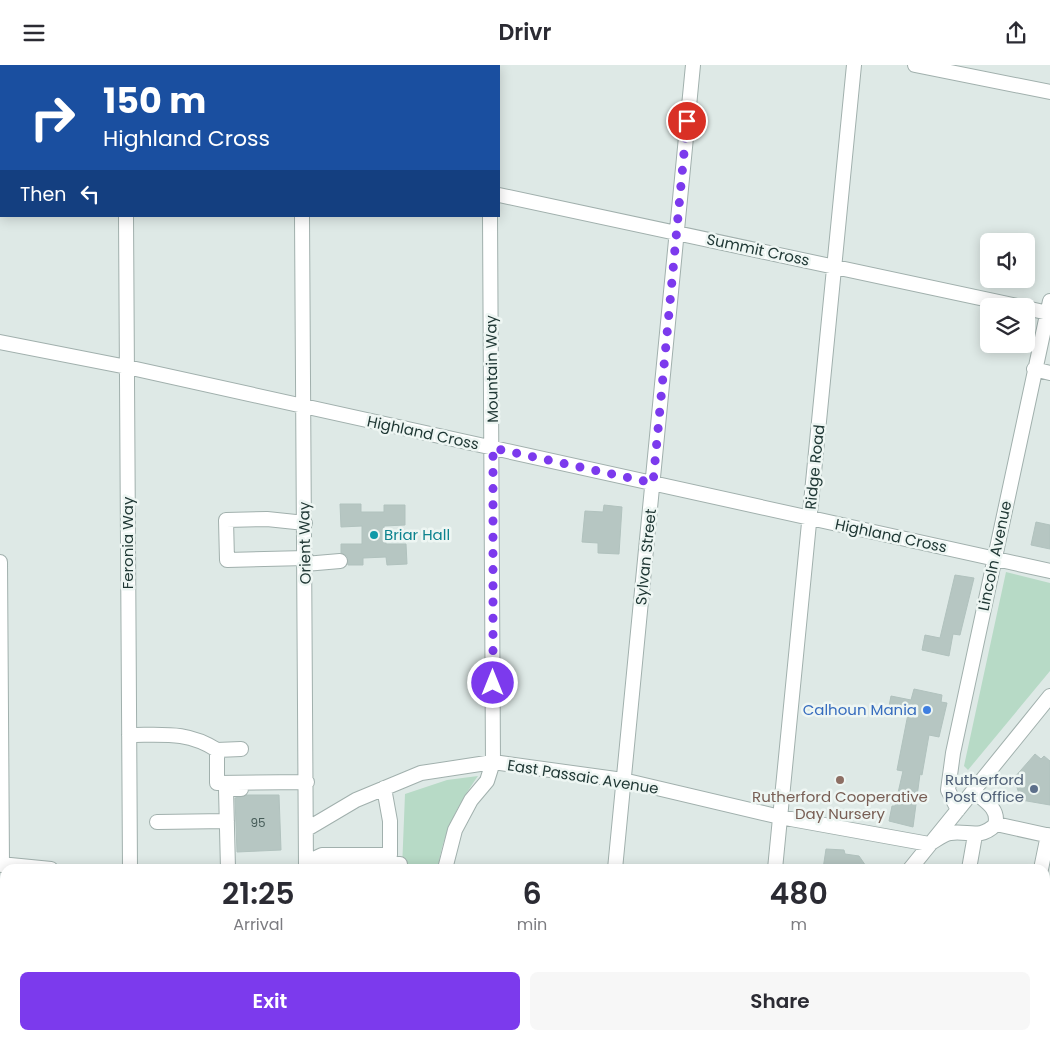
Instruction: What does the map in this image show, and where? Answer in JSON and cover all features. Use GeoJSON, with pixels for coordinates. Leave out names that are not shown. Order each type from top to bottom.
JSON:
{"type":"FeatureCollection","features":[{"type":"Feature","properties":{"kind":"street","name":"Sylvan Street"},"geometry":{"type":"LineString","coordinates":[[615,864],[653,483],[675,233],[693,65]]}},
{"type":"Feature","properties":{"kind":"street","name":"Ridge Road"},"geometry":{"type":"LineString","coordinates":[[775,864],[854,65]]}},
{"type":"Feature","properties":{"kind":"street"},"geometry":{"type":"LineString","coordinates":[[915,65],[1050,92]]}},
{"type":"Feature","properties":{"kind":"street","name":"Summit Cross"},"geometry":{"type":"LineString","coordinates":[[500,195],[981,298]]}},
{"type":"Feature","properties":{"kind":"street","name":"Feronia Way"},"geometry":{"type":"LineString","coordinates":[[126,217],[130,864]]}},
{"type":"Feature","properties":{"kind":"street","name":"Orient Way"},"geometry":{"type":"LineString","coordinates":[[302,217],[306,561],[306,864]]}},
{"type":"Feature","properties":{"kind":"street","name":"Mountain Way"},"geometry":{"type":"LineString","coordinates":[[490,217],[493,448],[493,762]]}},
{"type":"Feature","properties":{"kind":"street"},"geometry":{"type":"LineString","coordinates":[[1035,308],[1049,307]]}},
{"type":"Feature","properties":{"kind":"street","name":"Lincoln Avenue"},"geometry":{"type":"LineString","coordinates":[[958,810],[948,790],[954,753],[1034,369],[1049,307]]}},
{"type":"Feature","properties":{"kind":"street","name":"Highland Cross"},"geometry":{"type":"LineString","coordinates":[[0,342],[127,367],[1050,571]]}},
{"type":"Feature","properties":{"kind":"street"},"geometry":{"type":"LineString","coordinates":[[1034,369],[1050,373]]}},
{"type":"Feature","properties":{"kind":"street"},"geometry":{"type":"LineString","coordinates":[[305,523],[226,519],[227,560],[279,558],[306,561],[340,561]]}},
{"type":"Feature","properties":{"kind":"street"},"geometry":{"type":"LineString","coordinates":[[0,563],[1,864]]}},
{"type":"Feature","properties":{"kind":"street"},"geometry":{"type":"LineString","coordinates":[[914,864],[1050,696]]}},
{"type":"Feature","properties":{"kind":"street"},"geometry":{"type":"LineString","coordinates":[[129,735],[188,736],[217,750],[241,749]]}},
{"type":"Feature","properties":{"kind":"street"},"geometry":{"type":"LineString","coordinates":[[217,750],[217,783],[307,785]]}},
{"type":"Feature","properties":{"kind":"street"},"geometry":{"type":"LineString","coordinates":[[446,864],[455,829],[471,799],[486,781],[493,762]]}},
{"type":"Feature","properties":{"kind":"street","name":"East Passaic Avenue"},"geometry":{"type":"LineString","coordinates":[[307,829],[356,800],[420,773],[493,762],[623,780],[780,817],[929,844]]}},
{"type":"Feature","properties":{"kind":"street"},"geometry":{"type":"LineString","coordinates":[[228,864],[226,789],[307,785]]}},
{"type":"Feature","properties":{"kind":"street"},"geometry":{"type":"LineString","coordinates":[[309,864],[322,855],[390,855],[390,821],[384,788]]}},
{"type":"Feature","properties":{"kind":"street"},"geometry":{"type":"LineString","coordinates":[[973,791],[994,810],[996,824]]}},
{"type":"Feature","properties":{"kind":"street"},"geometry":{"type":"LineString","coordinates":[[157,822],[227,821]]}},
{"type":"Feature","properties":{"kind":"street"},"geometry":{"type":"LineString","coordinates":[[929,844],[949,833],[975,835],[991,829],[996,824]]}},
{"type":"Feature","properties":{"kind":"street"},"geometry":{"type":"LineString","coordinates":[[996,824],[1049,836],[1041,864]]}},
{"type":"Feature","properties":{"kind":"street"},"geometry":{"type":"LineString","coordinates":[[970,864],[975,835]]}},
{"type":"Feature","properties":{"kind":"green space"},"geometry":{"type":"Polygon","coordinates":[[[1006,572],[1050,583],[1050,671],[968,770],[964,766],[1006,572]]]}},
{"type":"Feature","properties":{"kind":"green space"},"geometry":{"type":"Polygon","coordinates":[[[478,776],[452,820],[443,844],[439,864],[402,864],[405,794],[447,780],[478,776]]]}},
{"type":"Feature","properties":{"kind":"building","name":"Briar Hall"},"geometry":{"type":"Polygon","coordinates":[[[340,504],[361,504],[361,512],[384,512],[384,505],[405,505],[405,525],[384,526],[386,544],[406,544],[407,564],[387,565],[386,557],[363,558],[363,565],[348,565],[347,556],[341,553],[341,544],[362,544],[362,526],[341,527],[340,504]]]}},
{"type":"Feature","properties":{"kind":"building"},"geometry":{"type":"Polygon","coordinates":[[[604,505],[622,507],[619,554],[598,553],[598,543],[582,542],[585,511],[603,512],[604,505]]]}},
{"type":"Feature","properties":{"kind":"building"},"geometry":{"type":"Polygon","coordinates":[[[1036,522],[1050,525],[1050,549],[1031,545],[1036,522]]]}},
{"type":"Feature","properties":{"kind":"building"},"geometry":{"type":"Polygon","coordinates":[[[955,575],[974,578],[960,635],[953,634],[949,656],[922,650],[925,635],[940,638],[955,575]]]}},
{"type":"Feature","properties":{"kind":"building"},"geometry":{"type":"Polygon","coordinates":[[[914,689],[942,695],[941,702],[947,703],[939,737],[929,735],[922,775],[920,774],[913,827],[889,821],[892,806],[895,806],[903,771],[897,770],[908,714],[888,711],[891,696],[911,700],[914,689]]]}},
{"type":"Feature","properties":{"kind":"building","name":"Rutherford Post Office"},"geometry":{"type":"Polygon","coordinates":[[[1035,754],[1041,759],[1044,756],[1050,761],[1050,805],[1021,800],[1014,778],[1035,754]]]}},
{"type":"Feature","properties":{"kind":"building"},"geometry":{"type":"Polygon","coordinates":[[[247,795],[279,795],[281,850],[237,852],[235,798],[247,795]]]}},
{"type":"Feature","properties":{"kind":"building"},"geometry":{"type":"Polygon","coordinates":[[[826,849],[844,850],[845,854],[859,856],[865,864],[824,864],[826,849]]]}},
{"type":"Feature","properties":{"kind":"place","name":"Briar Hall"},"geometry":{"type":"Point","coordinates":[374,535]}},
{"type":"Feature","properties":{"kind":"place","name":"Calhoun Mania"},"geometry":{"type":"Point","coordinates":[927,710]}},
{"type":"Feature","properties":{"kind":"place","name":"Rutherford Cooperative Day Nursery"},"geometry":{"type":"Point","coordinates":[840,780]}},
{"type":"Feature","properties":{"kind":"place","name":"Rutherford Post Office"},"geometry":{"type":"Point","coordinates":[1034,789]}},
{"type":"Feature","properties":{"kind":"route"},"geometry":{"type":"LineString","coordinates":[[493,683],[493,448],[653,483],[687,121]]}}]}
